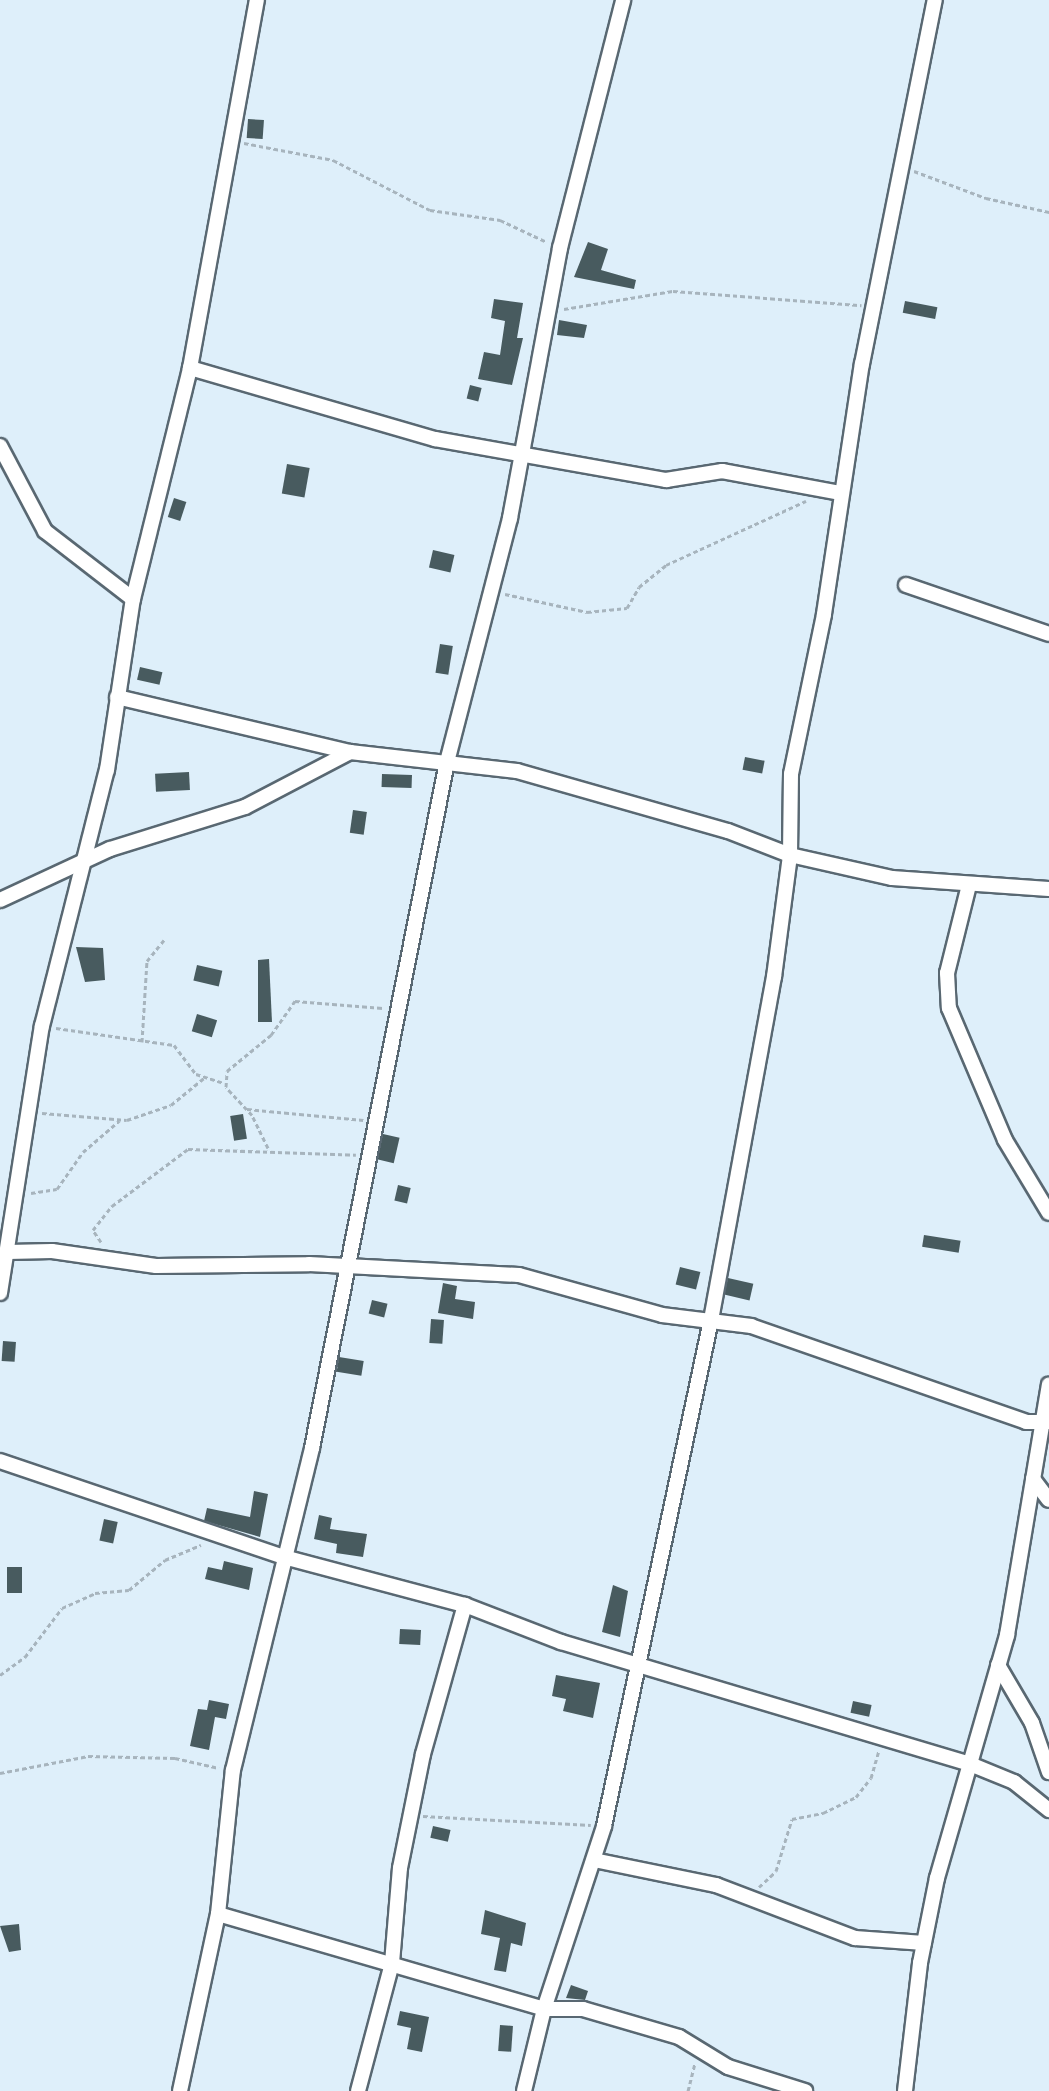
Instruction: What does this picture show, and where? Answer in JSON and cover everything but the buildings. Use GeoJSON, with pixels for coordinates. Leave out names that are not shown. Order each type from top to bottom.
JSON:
{"type":"FeatureCollection","features":[{"type":"Feature","properties":{"kind":"street"},"geometry":{"type":"LineString","coordinates":[[0,1293],[42,1026],[68,915],[88,858],[133,599],[190,368],[257,0]]}},
{"type":"Feature","properties":{"kind":"street"},"geometry":{"type":"LineString","coordinates":[[180,2091],[218,1914],[233,1770],[349,1270],[402,1012],[447,762],[492,590],[549,313],[560,248],[623,0]]}},
{"type":"Feature","properties":{"kind":"street"},"geometry":{"type":"LineString","coordinates":[[524,2091],[544,2009],[604,1826],[711,1320],[774,977],[790,855],[791,774],[874,306],[904,167],[935,0]]}},
{"type":"Feature","properties":{"kind":"street"},"geometry":{"type":"LineString","coordinates":[[190,368],[435,439],[666,480],[722,471],[841,493]]}},
{"type":"Feature","properties":{"kind":"street"},"geometry":{"type":"LineString","coordinates":[[0,446],[45,531],[133,599]]}},
{"type":"Feature","properties":{"kind":"street"},"geometry":{"type":"LineString","coordinates":[[906,585],[1049,634]]}},
{"type":"Feature","properties":{"kind":"street"},"geometry":{"type":"LineString","coordinates":[[117,697],[350,752],[517,771],[728,831],[790,855],[892,878],[1049,889]]}},
{"type":"Feature","properties":{"kind":"street"},"geometry":{"type":"LineString","coordinates":[[0,900],[88,858],[231,813],[350,752]]}},
{"type":"Feature","properties":{"kind":"street"},"geometry":{"type":"LineString","coordinates":[[969,885],[947,973],[949,1008],[1005,1140],[1049,1213]]}},
{"type":"Feature","properties":{"kind":"street"},"geometry":{"type":"LineString","coordinates":[[8,1252],[108,1258],[156,1266],[265,1263],[349,1270],[501,1272],[662,1315],[711,1320],[761,1330],[1026,1422],[1046,1423]]}},
{"type":"Feature","properties":{"kind":"street"},"geometry":{"type":"LineString","coordinates":[[905,2091],[924,1943],[970,1764],[999,1665],[1033,1479],[1046,1423],[1049,1385]]}},
{"type":"Feature","properties":{"kind":"street"},"geometry":{"type":"LineString","coordinates":[[0,1461],[284,1557],[465,1605],[561,1642],[638,1663],[970,1764],[1014,1782],[1049,1810]]}},
{"type":"Feature","properties":{"kind":"street"},"geometry":{"type":"LineString","coordinates":[[1033,1479],[1049,1500]]}},
{"type":"Feature","properties":{"kind":"street"},"geometry":{"type":"LineString","coordinates":[[358,2091],[392,1963],[400,1868],[411,1815],[465,1605]]}},
{"type":"Feature","properties":{"kind":"street"},"geometry":{"type":"LineString","coordinates":[[999,1665],[1032,1723],[1049,1772]]}},
{"type":"Feature","properties":{"kind":"street"},"geometry":{"type":"LineString","coordinates":[[594,1860],[744,1894],[855,1938],[924,1943]]}},
{"type":"Feature","properties":{"kind":"street"},"geometry":{"type":"LineString","coordinates":[[218,1914],[544,2009],[583,2009],[701,2047],[728,2067],[805,2091]]}},
{"type":"Feature","properties":{"kind":"path"},"geometry":{"type":"LineString","coordinates":[[230,143],[273,145],[333,160],[430,210],[500,220],[560,248]]}},
{"type":"Feature","properties":{"kind":"path"},"geometry":{"type":"LineString","coordinates":[[904,167],[986,198],[1049,212]]}},
{"type":"Feature","properties":{"kind":"path"},"geometry":{"type":"LineString","coordinates":[[549,313],[673,291],[874,306]]}},
{"type":"Feature","properties":{"kind":"path"},"geometry":{"type":"LineString","coordinates":[[492,590],[587,612],[627,608],[639,587],[666,565],[789,512],[821,489]]}},
{"type":"Feature","properties":{"kind":"path"},"geometry":{"type":"LineString","coordinates":[[142,1042],[147,961],[164,940]]}},
{"type":"Feature","properties":{"kind":"path"},"geometry":{"type":"LineString","coordinates":[[224,1084],[227,1071],[271,1035],[295,1001],[402,1012]]}},
{"type":"Feature","properties":{"kind":"path"},"geometry":{"type":"LineString","coordinates":[[42,1026],[176,1046],[204,1078],[224,1084],[247,1109],[268,1148]]}},
{"type":"Feature","properties":{"kind":"path"},"geometry":{"type":"LineString","coordinates":[[29,1111],[119,1120],[167,1107],[204,1078]]}},
{"type":"Feature","properties":{"kind":"path"},"geometry":{"type":"LineString","coordinates":[[247,1109],[310,1111],[379,1123]]}},
{"type":"Feature","properties":{"kind":"path"},"geometry":{"type":"LineString","coordinates":[[14,1193],[57,1188],[84,1152],[119,1120]]}},
{"type":"Feature","properties":{"kind":"path"},"geometry":{"type":"LineString","coordinates":[[108,1258],[104,1245],[93,1236],[95,1227],[111,1206],[177,1154],[194,1148],[268,1148],[372,1155]]}},
{"type":"Feature","properties":{"kind":"path"},"geometry":{"type":"LineString","coordinates":[[0,1676],[25,1657],[62,1608],[95,1593],[129,1590],[165,1560],[225,1538]]}},
{"type":"Feature","properties":{"kind":"path"},"geometry":{"type":"LineString","coordinates":[[744,1894],[772,1878],[792,1819],[823,1813],[865,1788],[883,1737]]}},
{"type":"Feature","properties":{"kind":"path"},"geometry":{"type":"LineString","coordinates":[[0,1773],[88,1756],[175,1758],[233,1770]]}},
{"type":"Feature","properties":{"kind":"path"},"geometry":{"type":"LineString","coordinates":[[411,1815],[604,1826]]}},
{"type":"Feature","properties":{"kind":"path"},"geometry":{"type":"LineString","coordinates":[[688,2091],[701,2047]]}}]}
